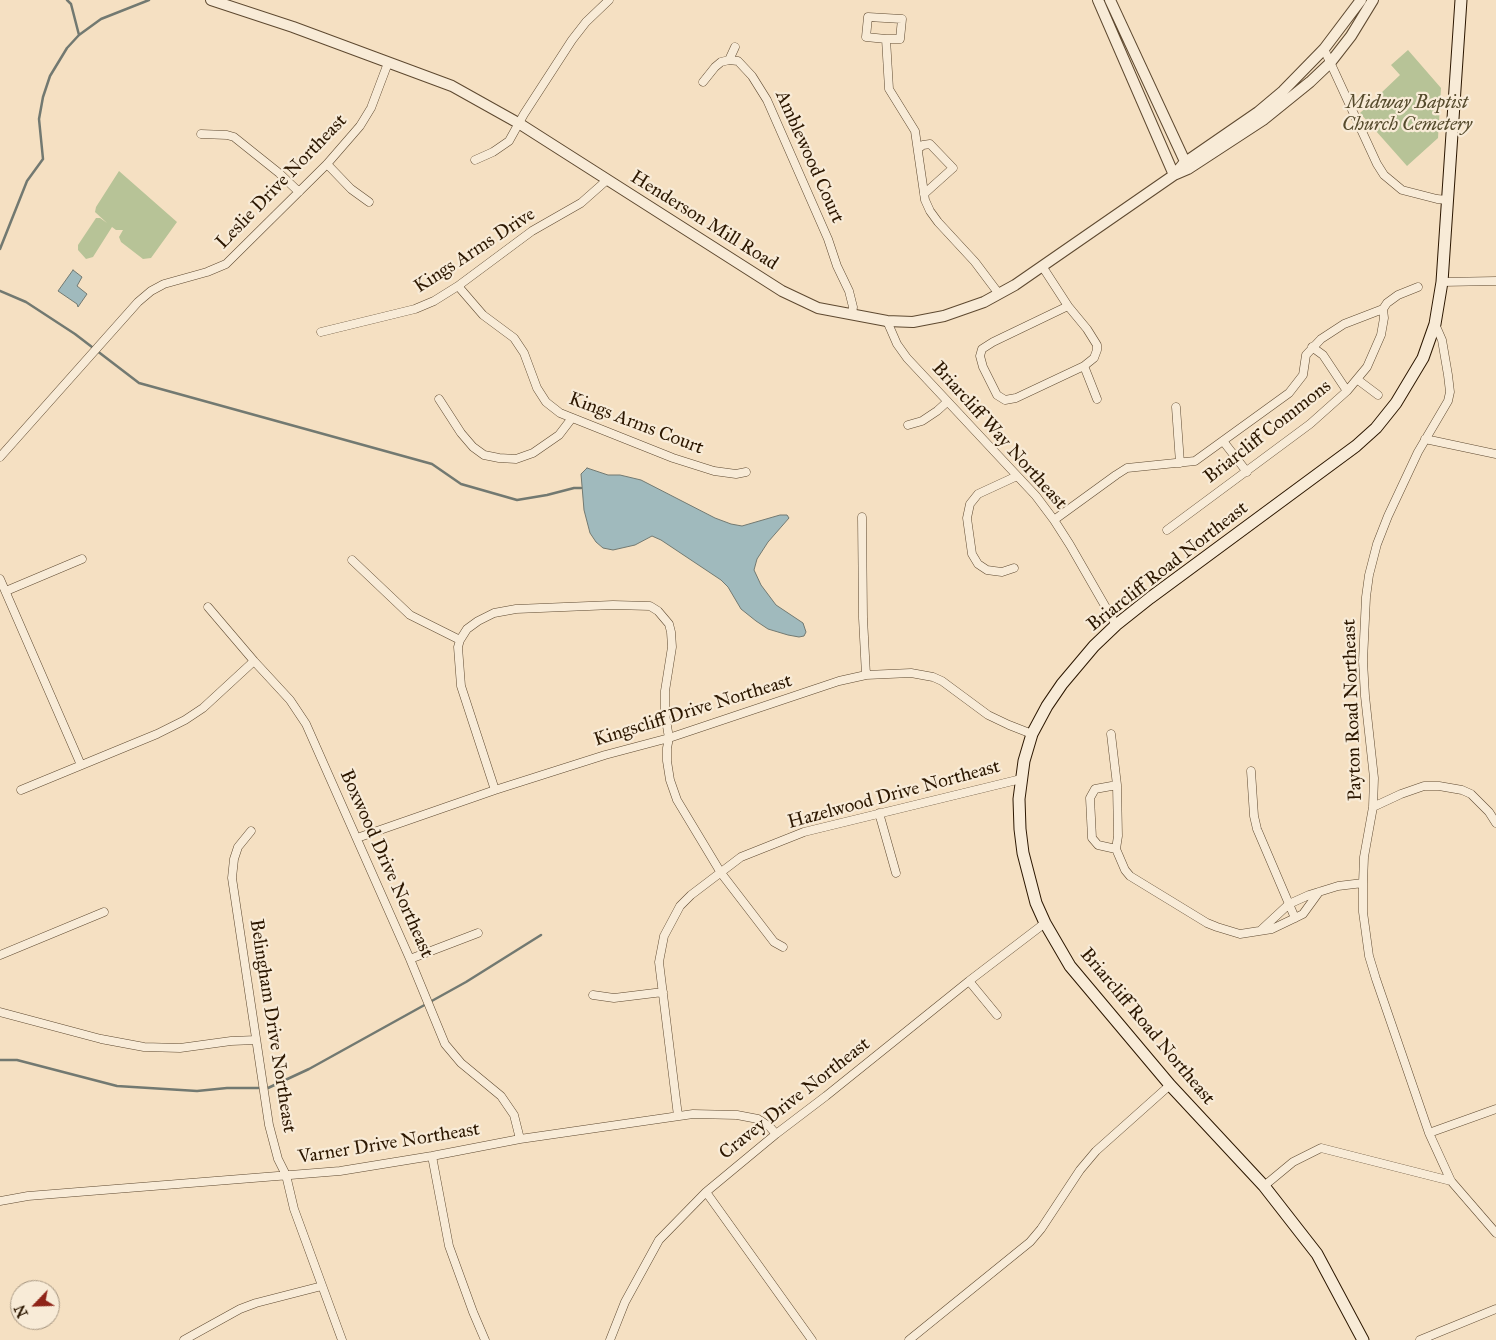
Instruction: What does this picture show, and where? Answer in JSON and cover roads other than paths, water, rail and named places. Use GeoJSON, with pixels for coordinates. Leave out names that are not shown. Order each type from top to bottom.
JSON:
{"type":"FeatureCollection","features":[{"type":"Feature","properties":{"kind":"main road","name":"Briarcliff Road Northeast"},"geometry":{"type":"LineString","coordinates":[[1363,1340],[1317,1254],[1264,1186],[1170,1085],[1070,966],[1045,923],[1036,903],[1023,853],[1020,829],[1021,778],[1032,734],[1046,706],[1094,646],[1116,625],[1150,598],[1362,440],[1376,428],[1407,387],[1423,358],[1435,324],[1442,282],[1461,0]]}},
{"type":"Feature","properties":{"kind":"street","name":"Henderson Mill Road"},"geometry":{"type":"LineString","coordinates":[[211,0],[293,27],[452,86],[520,124],[782,291],[818,308],[887,321],[913,322],[944,316],[984,302],[1015,285],[1174,175],[1284,91],[1324,49],[1361,0]]}},
{"type":"Feature","properties":{"kind":"street"},"geometry":{"type":"LineString","coordinates":[[475,160],[493,152],[509,141],[524,114],[572,40],[586,22],[608,0]]}},
{"type":"Feature","properties":{"kind":"street"},"geometry":{"type":"LineString","coordinates":[[1098,0],[1174,175]]}},
{"type":"Feature","properties":{"kind":"street"},"geometry":{"type":"LineString","coordinates":[[1110,0],[1186,166]]}},
{"type":"Feature","properties":{"kind":"street","name":"Henderson Mill Road"},"geometry":{"type":"LineString","coordinates":[[1186,166],[1263,120],[1310,82],[1330,63],[1351,36],[1373,0]]}},
{"type":"Feature","properties":{"kind":"street"},"geometry":{"type":"LineString","coordinates":[[868,17],[902,18],[900,39],[886,39],[866,37],[868,17]]}},
{"type":"Feature","properties":{"kind":"street"},"geometry":{"type":"LineString","coordinates":[[886,39],[888,89],[915,131],[925,200],[934,216],[975,262],[998,294]]}},
{"type":"Feature","properties":{"kind":"street"},"geometry":{"type":"LineString","coordinates":[[703,82],[720,62],[729,60],[735,47]]}},
{"type":"Feature","properties":{"kind":"street"},"geometry":{"type":"LineString","coordinates":[[1324,49],[1377,164],[1384,175],[1402,190],[1448,200]]}},
{"type":"Feature","properties":{"kind":"street","name":"Amblewood Court"},"geometry":{"type":"LineString","coordinates":[[729,60],[738,62],[752,76],[767,100],[849,291],[853,307],[852,314]]}},
{"type":"Feature","properties":{"kind":"street","name":"Leslie Drive Northeast"},"geometry":{"type":"LineString","coordinates":[[0,458],[138,302],[151,291],[164,284],[207,272],[226,264],[328,164],[360,126],[370,108],[388,63]]}},
{"type":"Feature","properties":{"kind":"street"},"geometry":{"type":"LineString","coordinates":[[201,134],[234,137],[279,173],[299,192]]}},
{"type":"Feature","properties":{"kind":"street"},"geometry":{"type":"LineString","coordinates":[[918,149],[923,145],[930,144],[953,168],[924,194]]}},
{"type":"Feature","properties":{"kind":"street"},"geometry":{"type":"LineString","coordinates":[[328,164],[351,189],[369,202]]}},
{"type":"Feature","properties":{"kind":"street","name":"Kings Arms Drive"},"geometry":{"type":"LineString","coordinates":[[321,332],[414,309],[434,301],[458,286],[532,231],[581,204],[607,180]]}},
{"type":"Feature","properties":{"kind":"street"},"geometry":{"type":"LineString","coordinates":[[1042,266],[1068,306],[1087,329],[1097,345],[1097,350],[1094,358],[1084,366],[1016,398],[1005,400],[994,391],[980,356],[982,349],[1068,306]]}},
{"type":"Feature","properties":{"kind":"street"},"geometry":{"type":"LineString","coordinates":[[1442,282],[1496,281]]}},
{"type":"Feature","properties":{"kind":"street","name":"Kings Arms Court"},"geometry":{"type":"LineString","coordinates":[[458,286],[483,315],[514,338],[524,353],[537,388],[546,402],[560,413],[673,458],[714,471],[736,474],[746,472]]}},
{"type":"Feature","properties":{"kind":"street"},"geometry":{"type":"LineString","coordinates":[[1383,308],[1398,295],[1418,287]]}},
{"type":"Feature","properties":{"kind":"street","name":"Briarcliff Commons"},"geometry":{"type":"LineString","coordinates":[[1054,520],[1127,468],[1195,461],[1289,393],[1303,375],[1302,353],[1344,324],[1383,308],[1384,318],[1381,335],[1367,367],[1358,380],[1322,415],[1166,530]]}},
{"type":"Feature","properties":{"kind":"street","name":"Briarcliff Way Northeast"},"geometry":{"type":"LineString","coordinates":[[887,321],[902,351],[947,402],[1036,496],[1070,545],[1116,625]]}},
{"type":"Feature","properties":{"kind":"street","name":"Payton Road Northeast"},"geometry":{"type":"LineString","coordinates":[[1435,324],[1442,340],[1448,375],[1450,392],[1448,401],[1402,483],[1380,535],[1368,582],[1363,661],[1365,706],[1374,778],[1373,807],[1362,883],[1364,919],[1369,956],[1429,1133],[1451,1181],[1496,1233]]}},
{"type":"Feature","properties":{"kind":"street"},"geometry":{"type":"LineString","coordinates":[[1312,347],[1322,355],[1347,391]]}},
{"type":"Feature","properties":{"kind":"street"},"geometry":{"type":"LineString","coordinates":[[971,357],[980,356]]}},
{"type":"Feature","properties":{"kind":"street"},"geometry":{"type":"LineString","coordinates":[[1084,366],[1097,400]]}},
{"type":"Feature","properties":{"kind":"street"},"geometry":{"type":"LineString","coordinates":[[1358,380],[1378,395]]}},
{"type":"Feature","properties":{"kind":"street"},"geometry":{"type":"LineString","coordinates":[[440,399],[461,433],[473,447],[484,455],[500,458],[516,459],[534,453],[559,435],[572,418]]}},
{"type":"Feature","properties":{"kind":"street"},"geometry":{"type":"LineString","coordinates":[[908,425],[922,421],[947,402]]}},
{"type":"Feature","properties":{"kind":"street"},"geometry":{"type":"LineString","coordinates":[[1176,406],[1180,464]]}},
{"type":"Feature","properties":{"kind":"street"},"geometry":{"type":"LineString","coordinates":[[1425,439],[1496,454]]}},
{"type":"Feature","properties":{"kind":"street"},"geometry":{"type":"LineString","coordinates":[[1223,441],[1247,472]]}},
{"type":"Feature","properties":{"kind":"street"},"geometry":{"type":"LineString","coordinates":[[1014,568],[1002,572],[987,570],[978,564],[972,554],[967,518],[968,502],[978,494],[1017,476]]}},
{"type":"Feature","properties":{"kind":"street"},"geometry":{"type":"LineString","coordinates":[[862,517],[863,618],[866,675]]}},
{"type":"Feature","properties":{"kind":"street"},"geometry":{"type":"LineString","coordinates":[[6,591],[82,559]]}},
{"type":"Feature","properties":{"kind":"street"},"geometry":{"type":"LineString","coordinates":[[352,560],[410,615],[460,640]]}},
{"type":"Feature","properties":{"kind":"street"},"geometry":{"type":"LineString","coordinates":[[0,579],[81,765]]}},
{"type":"Feature","properties":{"kind":"street"},"geometry":{"type":"LineString","coordinates":[[495,790],[461,686],[458,657],[460,640],[467,629],[494,613],[516,608],[613,605],[650,606],[658,611],[669,624],[672,632],[672,647],[665,691],[665,714],[669,738],[667,761],[670,780],[677,800],[721,873],[774,942],[783,947]]}},
{"type":"Feature","properties":{"kind":"street","name":"Boxwood Drive Northeast"},"geometry":{"type":"LineString","coordinates":[[208,607],[290,700],[306,724],[410,959],[445,1044],[461,1064],[501,1096],[514,1114],[520,1139]]}},
{"type":"Feature","properties":{"kind":"street"},"geometry":{"type":"LineString","coordinates":[[21,790],[157,734],[185,720],[203,708],[254,661]]}},
{"type":"Feature","properties":{"kind":"street","name":"Kingscliff Drive Northeast"},"geometry":{"type":"LineString","coordinates":[[357,838],[495,790],[605,755],[669,738],[839,681],[866,675],[911,673],[933,677],[942,681],[988,715],[1032,734]]}},
{"type":"Feature","properties":{"kind":"street"},"geometry":{"type":"LineString","coordinates":[[1111,734],[1116,784],[1118,836],[1116,849],[1125,870],[1130,876],[1207,923],[1240,934],[1272,929],[1295,918],[1302,914],[1318,892]]}},
{"type":"Feature","properties":{"kind":"street"},"geometry":{"type":"LineString","coordinates":[[1251,771],[1254,816],[1257,829],[1295,918]]}},
{"type":"Feature","properties":{"kind":"street","name":"Hazelwood Drive Northeast"},"geometry":{"type":"LineString","coordinates":[[678,1116],[659,962],[664,936],[680,906],[691,895],[741,857],[804,832],[1021,778]]}},
{"type":"Feature","properties":{"kind":"street"},"geometry":{"type":"LineString","coordinates":[[1116,784],[1094,789],[1090,798],[1092,838],[1098,845],[1116,849]]}},
{"type":"Feature","properties":{"kind":"street"},"geometry":{"type":"LineString","coordinates":[[1373,807],[1424,786],[1439,786],[1462,790],[1471,794],[1490,812],[1496,823]]}},
{"type":"Feature","properties":{"kind":"street"},"geometry":{"type":"LineString","coordinates":[[879,813],[896,873]]}},
{"type":"Feature","properties":{"kind":"street","name":"Belingham Drive Northeast"},"geometry":{"type":"LineString","coordinates":[[251,831],[238,847],[232,878],[268,1125],[278,1159],[286,1175],[294,1209],[342,1340]]}},
{"type":"Feature","properties":{"kind":"street"},"geometry":{"type":"LineString","coordinates":[[1261,931],[1289,904],[1338,886],[1362,883]]}},
{"type":"Feature","properties":{"kind":"street"},"geometry":{"type":"LineString","coordinates":[[0,955],[104,912]]}},
{"type":"Feature","properties":{"kind":"street","name":"Cravey Drive Northeast"},"geometry":{"type":"LineString","coordinates":[[610,1340],[625,1302],[659,1240],[706,1192],[776,1134],[1045,923]]}},
{"type":"Feature","properties":{"kind":"street"},"geometry":{"type":"LineString","coordinates":[[410,959],[478,933]]}},
{"type":"Feature","properties":{"kind":"street"},"geometry":{"type":"LineString","coordinates":[[969,981],[997,1015]]}},
{"type":"Feature","properties":{"kind":"street"},"geometry":{"type":"LineString","coordinates":[[593,995],[614,998],[663,992]]}},
{"type":"Feature","properties":{"kind":"street"},"geometry":{"type":"LineString","coordinates":[[0,1012],[101,1040],[144,1047],[180,1048],[231,1041],[256,1040]]}},
{"type":"Feature","properties":{"kind":"street"},"geometry":{"type":"LineString","coordinates":[[909,1340],[1030,1242],[1041,1229],[1080,1170],[1096,1151],[1170,1085]]}},
{"type":"Feature","properties":{"kind":"street"},"geometry":{"type":"LineString","coordinates":[[1429,1133],[1496,1109]]}},
{"type":"Feature","properties":{"kind":"street","name":"Varner Drive Northeast"},"geometry":{"type":"LineString","coordinates":[[0,1202],[28,1196],[340,1171],[520,1139],[693,1114],[737,1115],[758,1119],[769,1126],[776,1134]]}},
{"type":"Feature","properties":{"kind":"street"},"geometry":{"type":"LineString","coordinates":[[1264,1186],[1293,1162],[1321,1148],[1451,1181]]}},
{"type":"Feature","properties":{"kind":"street"},"geometry":{"type":"LineString","coordinates":[[432,1156],[449,1246],[485,1340]]}},
{"type":"Feature","properties":{"kind":"street"},"geometry":{"type":"LineString","coordinates":[[706,1192],[812,1340]]}},
{"type":"Feature","properties":{"kind":"street"},"geometry":{"type":"LineString","coordinates":[[184,1340],[240,1309],[322,1286]]}},
{"type":"Feature","properties":{"kind":"street"},"geometry":{"type":"LineString","coordinates":[[1420,1340],[1496,1308]]}},
{"type":"Feature","properties":{"kind":"water"},"geometry":{"type":"Polygon","coordinates":[[[73,270],[82,277],[77,286],[87,294],[78,307],[77,304],[58,291],[73,270]]]}},
{"type":"Feature","properties":{"kind":"water"},"geometry":{"type":"Polygon","coordinates":[[[587,468],[608,475],[620,475],[641,480],[715,518],[731,524],[742,526],[780,515],[787,515],[789,518],[768,542],[757,559],[754,570],[761,585],[776,605],[803,623],[806,632],[804,636],[788,635],[768,629],[741,609],[728,587],[721,580],[652,536],[635,545],[613,550],[603,548],[590,533],[584,510],[581,474],[587,468]]]}},
{"type":"Feature","properties":{"kind":"waterway"},"geometry":{"type":"LineString","coordinates":[[67,0],[71,4],[79,35]]}},
{"type":"Feature","properties":{"kind":"waterway"},"geometry":{"type":"LineString","coordinates":[[0,249],[27,181],[43,159],[39,119],[43,97],[50,76],[67,48],[79,35],[101,19],[149,0]]}},
{"type":"Feature","properties":{"kind":"waterway"},"geometry":{"type":"LineString","coordinates":[[0,291],[26,302],[75,334],[139,383],[432,464],[461,484],[517,500],[581,488]]}},
{"type":"Feature","properties":{"kind":"waterway"},"geometry":{"type":"LineString","coordinates":[[0,1060],[17,1060],[117,1086],[197,1091],[227,1088],[268,1088],[309,1069],[466,982],[541,935]]}},
{"type":"Feature","properties":{"kind":"park label","name":"Midway Baptist Church Cemetery"},"geometry":{"type":"Point","coordinates":[1407,114]}}]}
